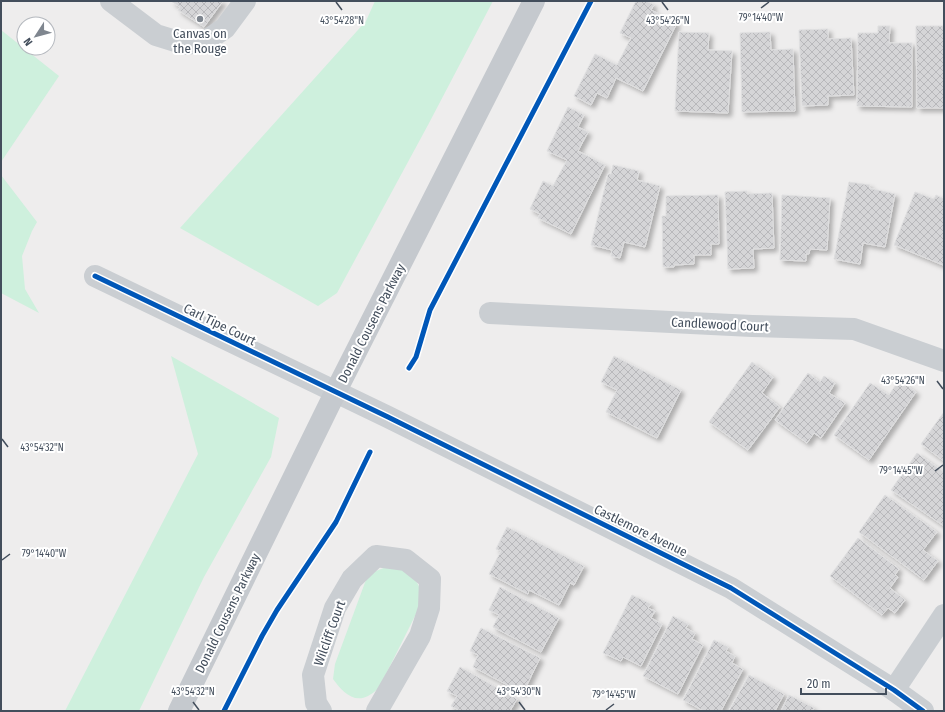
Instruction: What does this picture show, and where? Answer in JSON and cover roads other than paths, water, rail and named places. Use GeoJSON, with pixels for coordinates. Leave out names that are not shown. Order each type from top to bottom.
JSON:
{"type":"FeatureCollection","features":[{"type":"Feature","properties":{"kind":"main road","name":"Donald Cousens Parkway"},"geometry":{"type":"LineString","coordinates":[[179,711],[336,391],[534,1]]}},
{"type":"Feature","properties":{"kind":"street"},"geometry":{"type":"LineString","coordinates":[[110,1],[156,35],[185,44],[206,41],[225,28],[245,1]]}},
{"type":"Feature","properties":{"kind":"street","name":"Carl Tipe Court"},"geometry":{"type":"LineString","coordinates":[[95,276],[336,391]]}},
{"type":"Feature","properties":{"kind":"street","name":"Candlewood Court"},"geometry":{"type":"LineString","coordinates":[[490,313],[752,326],[854,329],[944,360]]}},
{"type":"Feature","properties":{"kind":"street","name":"Castlemore Avenue"},"geometry":{"type":"LineString","coordinates":[[336,391],[731,588],[894,690],[923,711]]}},
{"type":"Feature","properties":{"kind":"street","name":"Wilcliff Court"},"geometry":{"type":"LineString","coordinates":[[321,711],[316,703],[313,675],[335,608],[352,579],[376,556],[406,560],[430,579],[429,608],[420,636],[377,711]]}},
{"type":"Feature","properties":{"kind":"street"},"geometry":{"type":"LineString","coordinates":[[894,690],[944,615]]}},
{"type":"Feature","properties":{"kind":"place","name":"Canvas on the Rouge"},"geometry":{"type":"Point","coordinates":[200,19]}}]}
